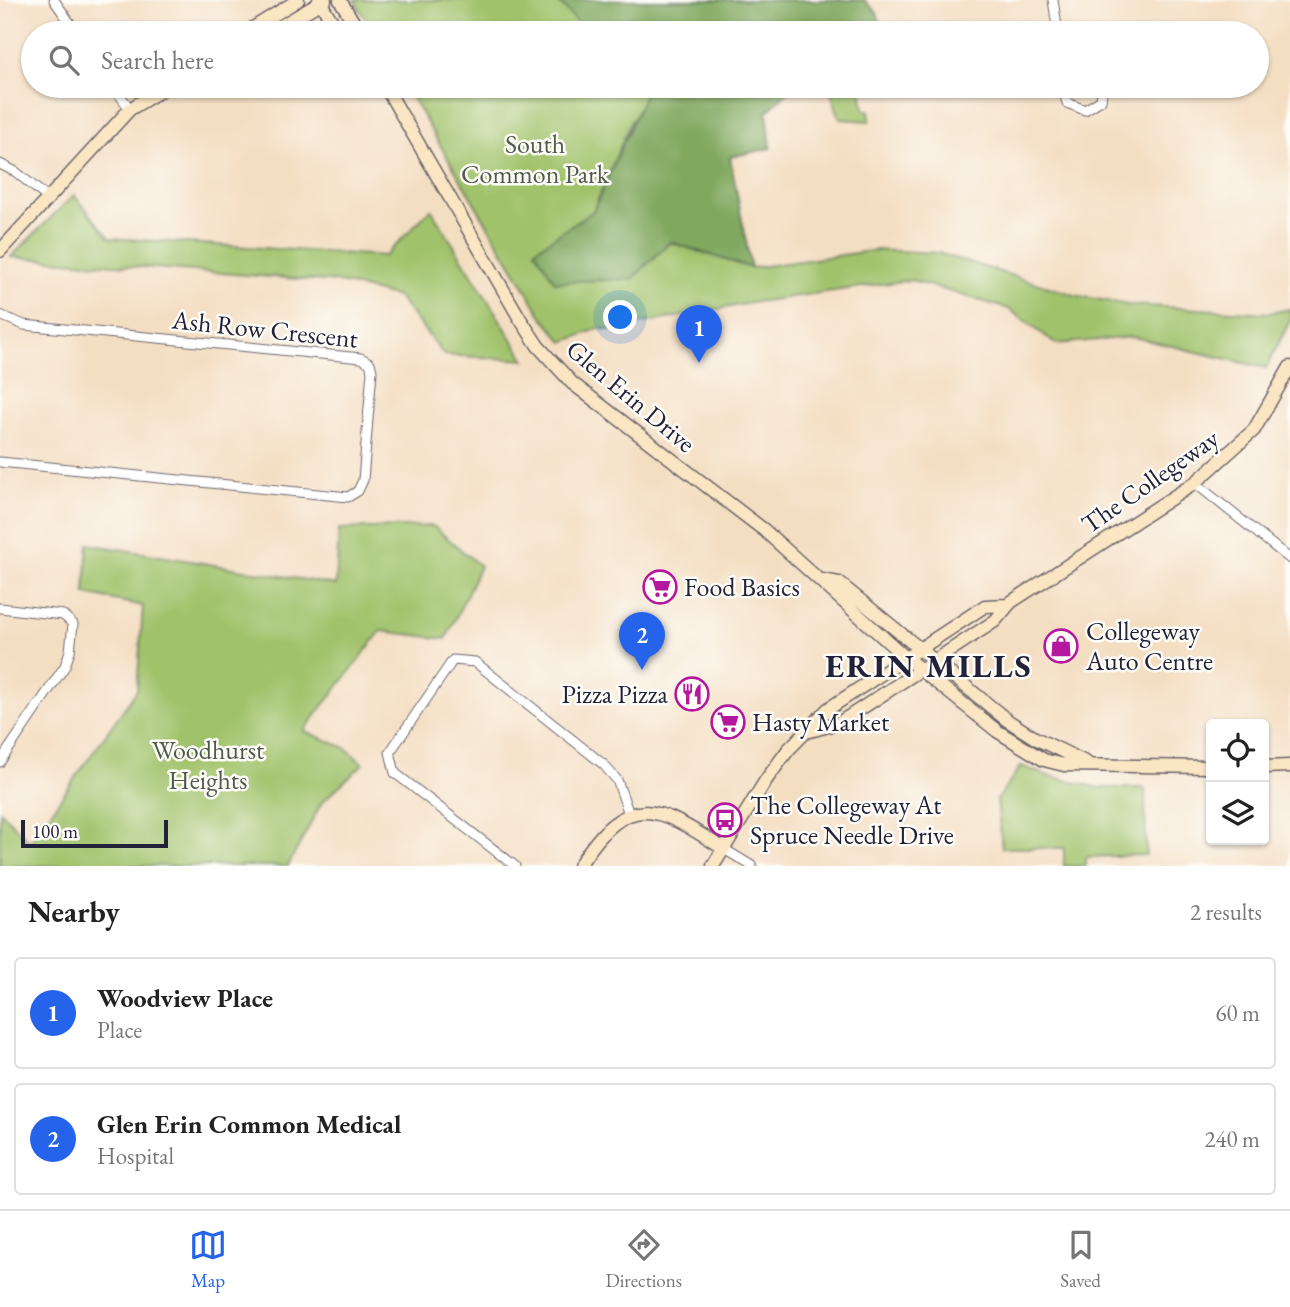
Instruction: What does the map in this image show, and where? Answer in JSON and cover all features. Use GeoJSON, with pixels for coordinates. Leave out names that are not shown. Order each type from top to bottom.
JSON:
{"type":"FeatureCollection","features":[{"type":"Feature","properties":{"kind":"street"},"geometry":{"type":"LineString","coordinates":[[54,0],[69,21]]}},
{"type":"Feature","properties":{"kind":"street"},"geometry":{"type":"LineString","coordinates":[[265,21],[298,0]]}},
{"type":"Feature","properties":{"kind":"street"},"geometry":{"type":"LineString","coordinates":[[340,0],[353,21]]}},
{"type":"Feature","properties":{"kind":"street"},"geometry":{"type":"LineString","coordinates":[[1053,0],[1056,21]]}},
{"type":"Feature","properties":{"kind":"street"},"geometry":{"type":"LineString","coordinates":[[288,21],[321,1],[332,21]]}},
{"type":"Feature","properties":{"kind":"street"},"geometry":{"type":"LineString","coordinates":[[122,98],[130,109]]}},
{"type":"Feature","properties":{"kind":"street"},"geometry":{"type":"LineString","coordinates":[[0,251],[130,109],[148,98]]}},
{"type":"Feature","properties":{"kind":"street"},"geometry":{"type":"LineString","coordinates":[[1066,98],[1067,103],[1085,110],[1101,98]]}},
{"type":"Feature","properties":{"kind":"street","name":"Glen Erin Drive"},"geometry":{"type":"LineString","coordinates":[[390,99],[523,323],[538,346],[572,383],[750,519],[822,580],[829,592],[919,670],[997,731],[1044,760],[1063,765],[1206,767]]}},
{"type":"Feature","properties":{"kind":"street"},"geometry":{"type":"LineString","coordinates":[[0,164],[16,172],[48,200]]}},
{"type":"Feature","properties":{"kind":"street","name":"Ash Row Crescent"},"geometry":{"type":"LineString","coordinates":[[0,315],[23,325],[361,358],[370,363],[372,371],[363,483],[356,493],[348,497],[0,462]]}},
{"type":"Feature","properties":{"kind":"street","name":"The Collegeway"},"geometry":{"type":"LineString","coordinates":[[810,731],[839,723],[995,621],[1007,605],[1195,483],[1254,430],[1290,367]]}},
{"type":"Feature","properties":{"kind":"street"},"geometry":{"type":"LineString","coordinates":[[1195,483],[1290,559]]}},
{"type":"Feature","properties":{"kind":"street","name":"Glen Erin Drive"},"geometry":{"type":"LineString","coordinates":[[822,580],[839,583],[936,659],[1007,720],[1035,738],[1091,765]]}},
{"type":"Feature","properties":{"kind":"street","name":"The Collegeway"},"geometry":{"type":"LineString","coordinates":[[713,866],[766,780],[788,750],[810,731],[828,709],[985,606],[1007,605]]}},
{"type":"Feature","properties":{"kind":"street"},"geometry":{"type":"LineString","coordinates":[[0,608],[63,615],[73,624],[70,651],[65,666],[0,762]]}},
{"type":"Feature","properties":{"kind":"street"},"geometry":{"type":"LineString","coordinates":[[515,866],[395,773],[391,765],[390,752],[453,660],[475,662],[603,764],[617,780],[629,814]]}},
{"type":"Feature","properties":{"kind":"street"},"geometry":{"type":"LineString","coordinates":[[1269,766],[1290,766]]}},
{"type":"Feature","properties":{"kind":"street"},"geometry":{"type":"LineString","coordinates":[[579,866],[598,837],[612,822],[629,814],[656,813],[676,818],[752,866]]}},
{"type":"Feature","properties":{"kind":"green space"},"geometry":{"type":"Polygon","coordinates":[[[354,0],[557,0],[576,21],[367,21],[354,0]]]}},
{"type":"Feature","properties":{"kind":"green space"},"geometry":{"type":"Polygon","coordinates":[[[557,0],[864,0],[877,13],[880,21],[576,21],[557,0]]]}},
{"type":"Feature","properties":{"kind":"green space","name":"South Common Park"},"geometry":{"type":"Polygon","coordinates":[[[412,98],[648,98],[651,102],[631,121],[593,211],[535,250],[632,279],[670,242],[751,268],[877,250],[938,253],[1075,295],[1128,305],[1270,313],[1290,309],[1290,321],[1266,368],[1133,337],[1056,344],[1009,309],[911,280],[756,302],[607,330],[600,328],[563,342],[541,315],[412,98]]]}},
{"type":"Feature","properties":{"kind":"green space"},"geometry":{"type":"Polygon","coordinates":[[[643,98],[781,98],[767,112],[771,148],[730,157],[751,268],[670,242],[632,279],[555,282],[535,250],[593,211],[643,98]]]}},
{"type":"Feature","properties":{"kind":"green space"},"geometry":{"type":"Polygon","coordinates":[[[833,98],[862,98],[864,110],[869,110],[870,121],[840,119],[833,98]]]}},
{"type":"Feature","properties":{"kind":"green space"},"geometry":{"type":"Polygon","coordinates":[[[74,195],[110,238],[385,256],[431,209],[525,360],[444,355],[398,297],[338,282],[11,257],[74,195]]]}},
{"type":"Feature","properties":{"kind":"green space","name":"Woodhurst Heights"},"geometry":{"type":"Polygon","coordinates":[[[433,526],[480,566],[446,639],[381,631],[304,731],[346,748],[363,764],[322,802],[288,866],[0,866],[0,811],[30,842],[137,690],[143,606],[85,594],[88,544],[336,585],[339,529],[433,526]]]}},
{"type":"Feature","properties":{"kind":"green space"},"geometry":{"type":"Polygon","coordinates":[[[1021,766],[1048,776],[1100,788],[1145,788],[1146,855],[1086,857],[1086,866],[1064,866],[1064,848],[1002,848],[997,800],[1021,766]]]}},
{"type":"Feature","properties":{"kind":"place","name":"Woodview Place"},"geometry":{"type":"Point","coordinates":[699,363]}},
{"type":"Feature","properties":{"kind":"place","name":"Food Basics"},"geometry":{"type":"Point","coordinates":[660,587]}},
{"type":"Feature","properties":{"kind":"place","name":"Collegeway Auto Centre"},"geometry":{"type":"Point","coordinates":[1061,646]}},
{"type":"Feature","properties":{"kind":"place","name":"Glen Erin Common Medical"},"geometry":{"type":"Point","coordinates":[642,670]}},
{"type":"Feature","properties":{"kind":"place","name":"Pizza Pizza"},"geometry":{"type":"Point","coordinates":[692,694]}},
{"type":"Feature","properties":{"kind":"place","name":"Hasty Market"},"geometry":{"type":"Point","coordinates":[728,722]}},
{"type":"Feature","properties":{"kind":"place","name":"The Collegeway At Spruce Needle Drive"},"geometry":{"type":"Point","coordinates":[725,820]}},
{"type":"Feature","properties":{"kind":"district","name":"ERIN MILLS"},"geometry":{"type":"Point","coordinates":[929,665]}}]}
